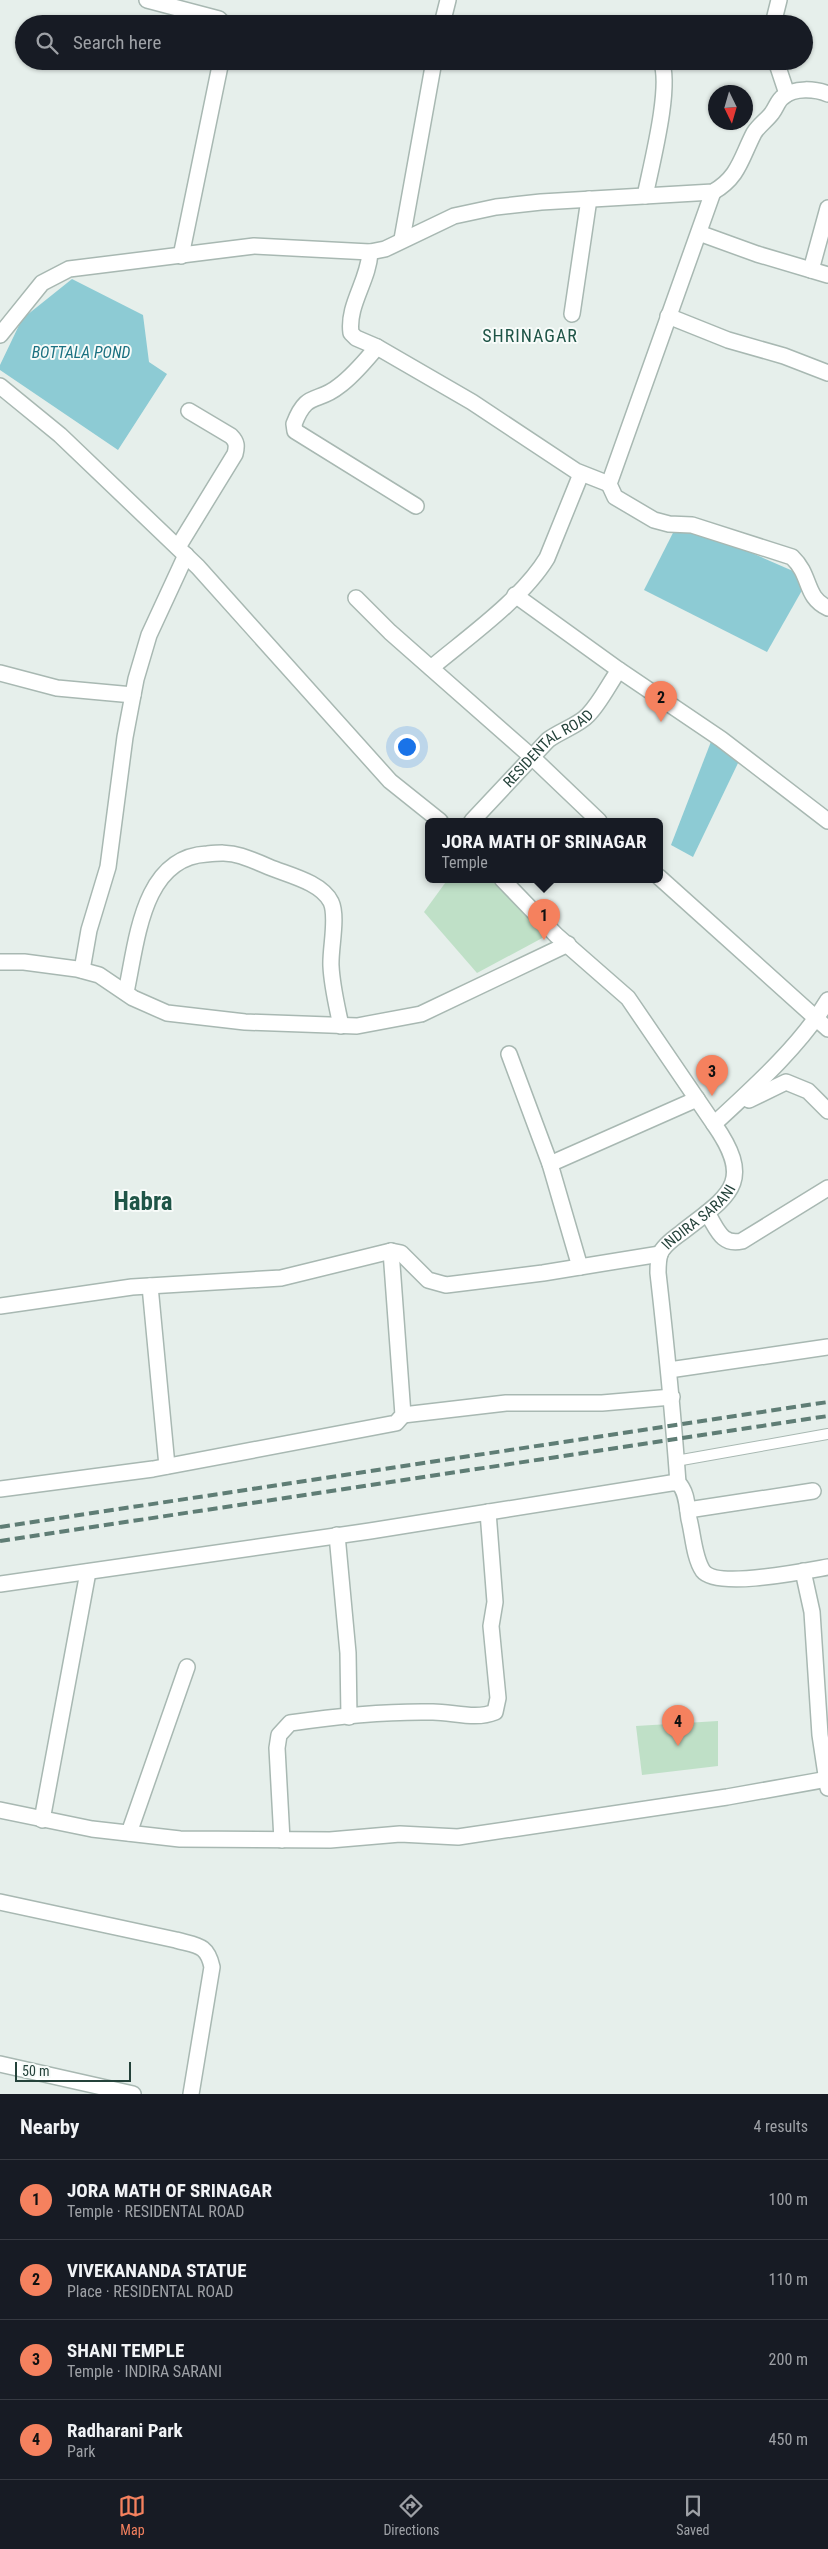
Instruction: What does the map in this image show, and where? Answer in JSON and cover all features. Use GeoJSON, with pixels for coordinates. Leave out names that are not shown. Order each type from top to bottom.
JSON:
{"type":"FeatureCollection","features":[{"type":"Feature","properties":{"kind":"street"},"geometry":{"type":"LineString","coordinates":[[147,0],[204,15]]}},
{"type":"Feature","properties":{"kind":"street"},"geometry":{"type":"LineString","coordinates":[[444,15],[448,0]]}},
{"type":"Feature","properties":{"kind":"street"},"geometry":{"type":"LineString","coordinates":[[775,15],[779,0]]}},
{"type":"Feature","properties":{"kind":"street"},"geometry":{"type":"LineString","coordinates":[[181,256],[219,70]]}},
{"type":"Feature","properties":{"kind":"street"},"geometry":{"type":"LineString","coordinates":[[402,239],[432,70]]}},
{"type":"Feature","properties":{"kind":"street"},"geometry":{"type":"LineString","coordinates":[[645,196],[663,95],[665,75],[664,70]]}},
{"type":"Feature","properties":{"kind":"street"},"geometry":{"type":"LineString","coordinates":[[779,70],[787,94]]}},
{"type":"Feature","properties":{"kind":"street"},"geometry":{"type":"LineString","coordinates":[[0,335],[42,283],[54,275],[91,265],[274,246],[370,252],[385,250],[402,239],[454,216],[471,212],[541,202],[713,192],[724,186],[739,168],[755,133],[782,97],[805,90],[828,94]]}},
{"type":"Feature","properties":{"kind":"street"},"geometry":{"type":"LineString","coordinates":[[713,192],[609,484],[615,497],[654,520],[701,528],[792,557],[802,566],[812,596],[818,603],[828,608]]}},
{"type":"Feature","properties":{"kind":"street"},"geometry":{"type":"LineString","coordinates":[[572,314],[589,199]]}},
{"type":"Feature","properties":{"kind":"street"},"geometry":{"type":"LineString","coordinates":[[811,270],[828,208]]}},
{"type":"Feature","properties":{"kind":"street"},"geometry":{"type":"LineString","coordinates":[[699,233],[757,254],[828,275]]}},
{"type":"Feature","properties":{"kind":"street"},"geometry":{"type":"LineString","coordinates":[[370,252],[366,279],[352,313],[351,333],[356,338],[378,347],[472,402],[581,474],[609,484]]}},
{"type":"Feature","properties":{"kind":"street"},"geometry":{"type":"LineString","coordinates":[[668,316],[728,340],[784,356],[828,373]]}},
{"type":"Feature","properties":{"kind":"street"},"geometry":{"type":"LineString","coordinates":[[378,347],[337,388],[306,402],[294,424],[295,431],[416,506]]}},
{"type":"Feature","properties":{"kind":"street"},"geometry":{"type":"LineString","coordinates":[[0,386],[60,435],[182,551],[390,781],[436,818]]}},
{"type":"Feature","properties":{"kind":"street"},"geometry":{"type":"LineString","coordinates":[[82,970],[88,930],[108,867],[116,795],[132,695],[149,635],[182,551],[235,454],[237,447],[236,441],[231,436],[189,411]]}},
{"type":"Feature","properties":{"kind":"street"},"geometry":{"type":"LineString","coordinates":[[431,668],[516,595],[539,570],[546,558],[581,474]]}},
{"type":"Feature","properties":{"kind":"street"},"geometry":{"type":"LineString","coordinates":[[516,595],[619,670],[721,739],[828,821]]}},
{"type":"Feature","properties":{"kind":"street"},"geometry":{"type":"LineString","coordinates":[[356,598],[431,668],[533,758],[596,818]]}},
{"type":"Feature","properties":{"kind":"street","name":"RESIDENTAL ROAD"},"geometry":{"type":"LineString","coordinates":[[475,818],[548,740],[561,730],[577,724],[588,716],[619,670]]}},
{"type":"Feature","properties":{"kind":"street"},"geometry":{"type":"LineString","coordinates":[[0,674],[57,688],[132,695]]}},
{"type":"Feature","properties":{"kind":"street"},"geometry":{"type":"LineString","coordinates":[[126,992],[143,914],[155,886],[168,867],[188,856],[227,853],[241,856],[314,886],[331,903],[333,912],[331,964],[334,996],[341,1026]]}},
{"type":"Feature","properties":{"kind":"street"},"geometry":{"type":"LineString","coordinates":[[663,881],[736,949],[828,1029]]}},
{"type":"Feature","properties":{"kind":"street","name":"INDIRA SARANI"},"geometry":{"type":"LineString","coordinates":[[506,883],[556,935],[628,998],[729,1145],[734,1159],[733,1186],[725,1198],[671,1241],[660,1254],[658,1273],[672,1396],[672,1426],[678,1483],[684,1492],[698,1560],[708,1575],[716,1579],[739,1579],[828,1568]]}},
{"type":"Feature","properties":{"kind":"street"},"geometry":{"type":"LineString","coordinates":[[0,962],[24,962],[82,970],[100,975],[151,1007],[188,1016],[357,1026],[422,1014],[568,944]]}},
{"type":"Feature","properties":{"kind":"street"},"geometry":{"type":"LineString","coordinates":[[714,1124],[754,1088],[817,1018],[828,1000]]}},
{"type":"Feature","properties":{"kind":"street"},"geometry":{"type":"LineString","coordinates":[[509,1054],[550,1164],[580,1267]]}},
{"type":"Feature","properties":{"kind":"street"},"geometry":{"type":"LineString","coordinates":[[727,1113],[786,1082],[808,1091],[828,1111]]}},
{"type":"Feature","properties":{"kind":"street"},"geometry":{"type":"LineString","coordinates":[[550,1164],[697,1099]]}},
{"type":"Feature","properties":{"kind":"street"},"geometry":{"type":"LineString","coordinates":[[707,1213],[724,1239],[734,1243],[742,1241],[828,1188]]}},
{"type":"Feature","properties":{"kind":"street"},"geometry":{"type":"LineString","coordinates":[[391,1251],[403,1415]]}},
{"type":"Feature","properties":{"kind":"street"},"geometry":{"type":"LineString","coordinates":[[0,1306],[150,1286],[281,1278],[391,1251],[401,1253],[428,1280],[446,1286],[660,1254]]}},
{"type":"Feature","properties":{"kind":"street"},"geometry":{"type":"LineString","coordinates":[[150,1286],[167,1466]]}},
{"type":"Feature","properties":{"kind":"street"},"geometry":{"type":"LineString","coordinates":[[669,1370],[828,1346]]}},
{"type":"Feature","properties":{"kind":"street"},"geometry":{"type":"LineString","coordinates":[[0,1489],[167,1466],[387,1425],[396,1423],[403,1415],[506,1403],[602,1403],[672,1396]]}},
{"type":"Feature","properties":{"kind":"street"},"geometry":{"type":"LineString","coordinates":[[0,1584],[678,1483]]}},
{"type":"Feature","properties":{"kind":"street"},"geometry":{"type":"LineString","coordinates":[[688,1510],[814,1491]]}},
{"type":"Feature","properties":{"kind":"street"},"geometry":{"type":"LineString","coordinates":[[282,1840],[277,1748],[279,1735],[290,1723],[433,1712],[479,1716],[494,1712],[498,1698],[491,1626],[494,1602],[488,1512]]}},
{"type":"Feature","properties":{"kind":"street"},"geometry":{"type":"LineString","coordinates":[[337,1535],[348,1653],[349,1717]]}},
{"type":"Feature","properties":{"kind":"street"},"geometry":{"type":"LineString","coordinates":[[0,1810],[42,1820],[129,1833],[210,1841],[330,1840],[400,1834],[458,1837],[828,1782],[820,1735],[812,1612],[803,1571]]}},
{"type":"Feature","properties":{"kind":"street"},"geometry":{"type":"LineString","coordinates":[[42,1820],[88,1572]]}},
{"type":"Feature","properties":{"kind":"street"},"geometry":{"type":"LineString","coordinates":[[129,1833],[187,1667]]}},
{"type":"Feature","properties":{"kind":"street"},"geometry":{"type":"LineString","coordinates":[[0,1902],[167,1938],[204,1948],[210,1956],[212,1967],[192,2094]]}},
{"type":"Feature","properties":{"kind":"street"},"geometry":{"type":"LineString","coordinates":[[0,2064],[133,2094]]}},
{"type":"Feature","properties":{"kind":"lane"},"geometry":{"type":"LineString","coordinates":[[676,1461],[828,1434]]}},
{"type":"Feature","properties":{"kind":"green space"},"geometry":{"type":"Polygon","coordinates":[[[445,883],[499,883],[546,936],[477,973],[424,912],[445,883]]]}},
{"type":"Feature","properties":{"kind":"green space"},"geometry":{"type":"Polygon","coordinates":[[[718,1721],[718,1766],[642,1775],[636,1726],[718,1721]]]}},
{"type":"Feature","properties":{"kind":"water","name":"BOTTALA POND"},"geometry":{"type":"Polygon","coordinates":[[[72,279],[143,315],[149,362],[167,374],[118,450],[0,370],[0,365],[22,319],[72,279]]]}},
{"type":"Feature","properties":{"kind":"water"},"geometry":{"type":"Polygon","coordinates":[[[679,521],[809,578],[767,652],[644,590],[679,521]]]}},
{"type":"Feature","properties":{"kind":"water"},"geometry":{"type":"Polygon","coordinates":[[[712,739],[739,761],[693,857],[671,845],[712,739]]]}},
{"type":"Feature","properties":{"kind":"railway"},"geometry":{"type":"LineString","coordinates":[[0,1527],[828,1402]]}},
{"type":"Feature","properties":{"kind":"railway"},"geometry":{"type":"LineString","coordinates":[[0,1541],[828,1416]]}},
{"type":"Feature","properties":{"kind":"place","name":"VIVEKANANDA STATUE"},"geometry":{"type":"Point","coordinates":[661,722]}},
{"type":"Feature","properties":{"kind":"place","name":"JORA MATH OF SRINAGAR"},"geometry":{"type":"Point","coordinates":[544,940]}},
{"type":"Feature","properties":{"kind":"place","name":"SHANI TEMPLE"},"geometry":{"type":"Point","coordinates":[712,1096]}},
{"type":"Feature","properties":{"kind":"place","name":"Radharani Park"},"geometry":{"type":"Point","coordinates":[678,1746]}},
{"type":"Feature","properties":{"kind":"district","name":"SHRINAGAR"},"geometry":{"type":"Point","coordinates":[530,336]}},
{"type":"Feature","properties":{"kind":"district","name":"Habra"},"geometry":{"type":"Point","coordinates":[143,1201]}}]}
